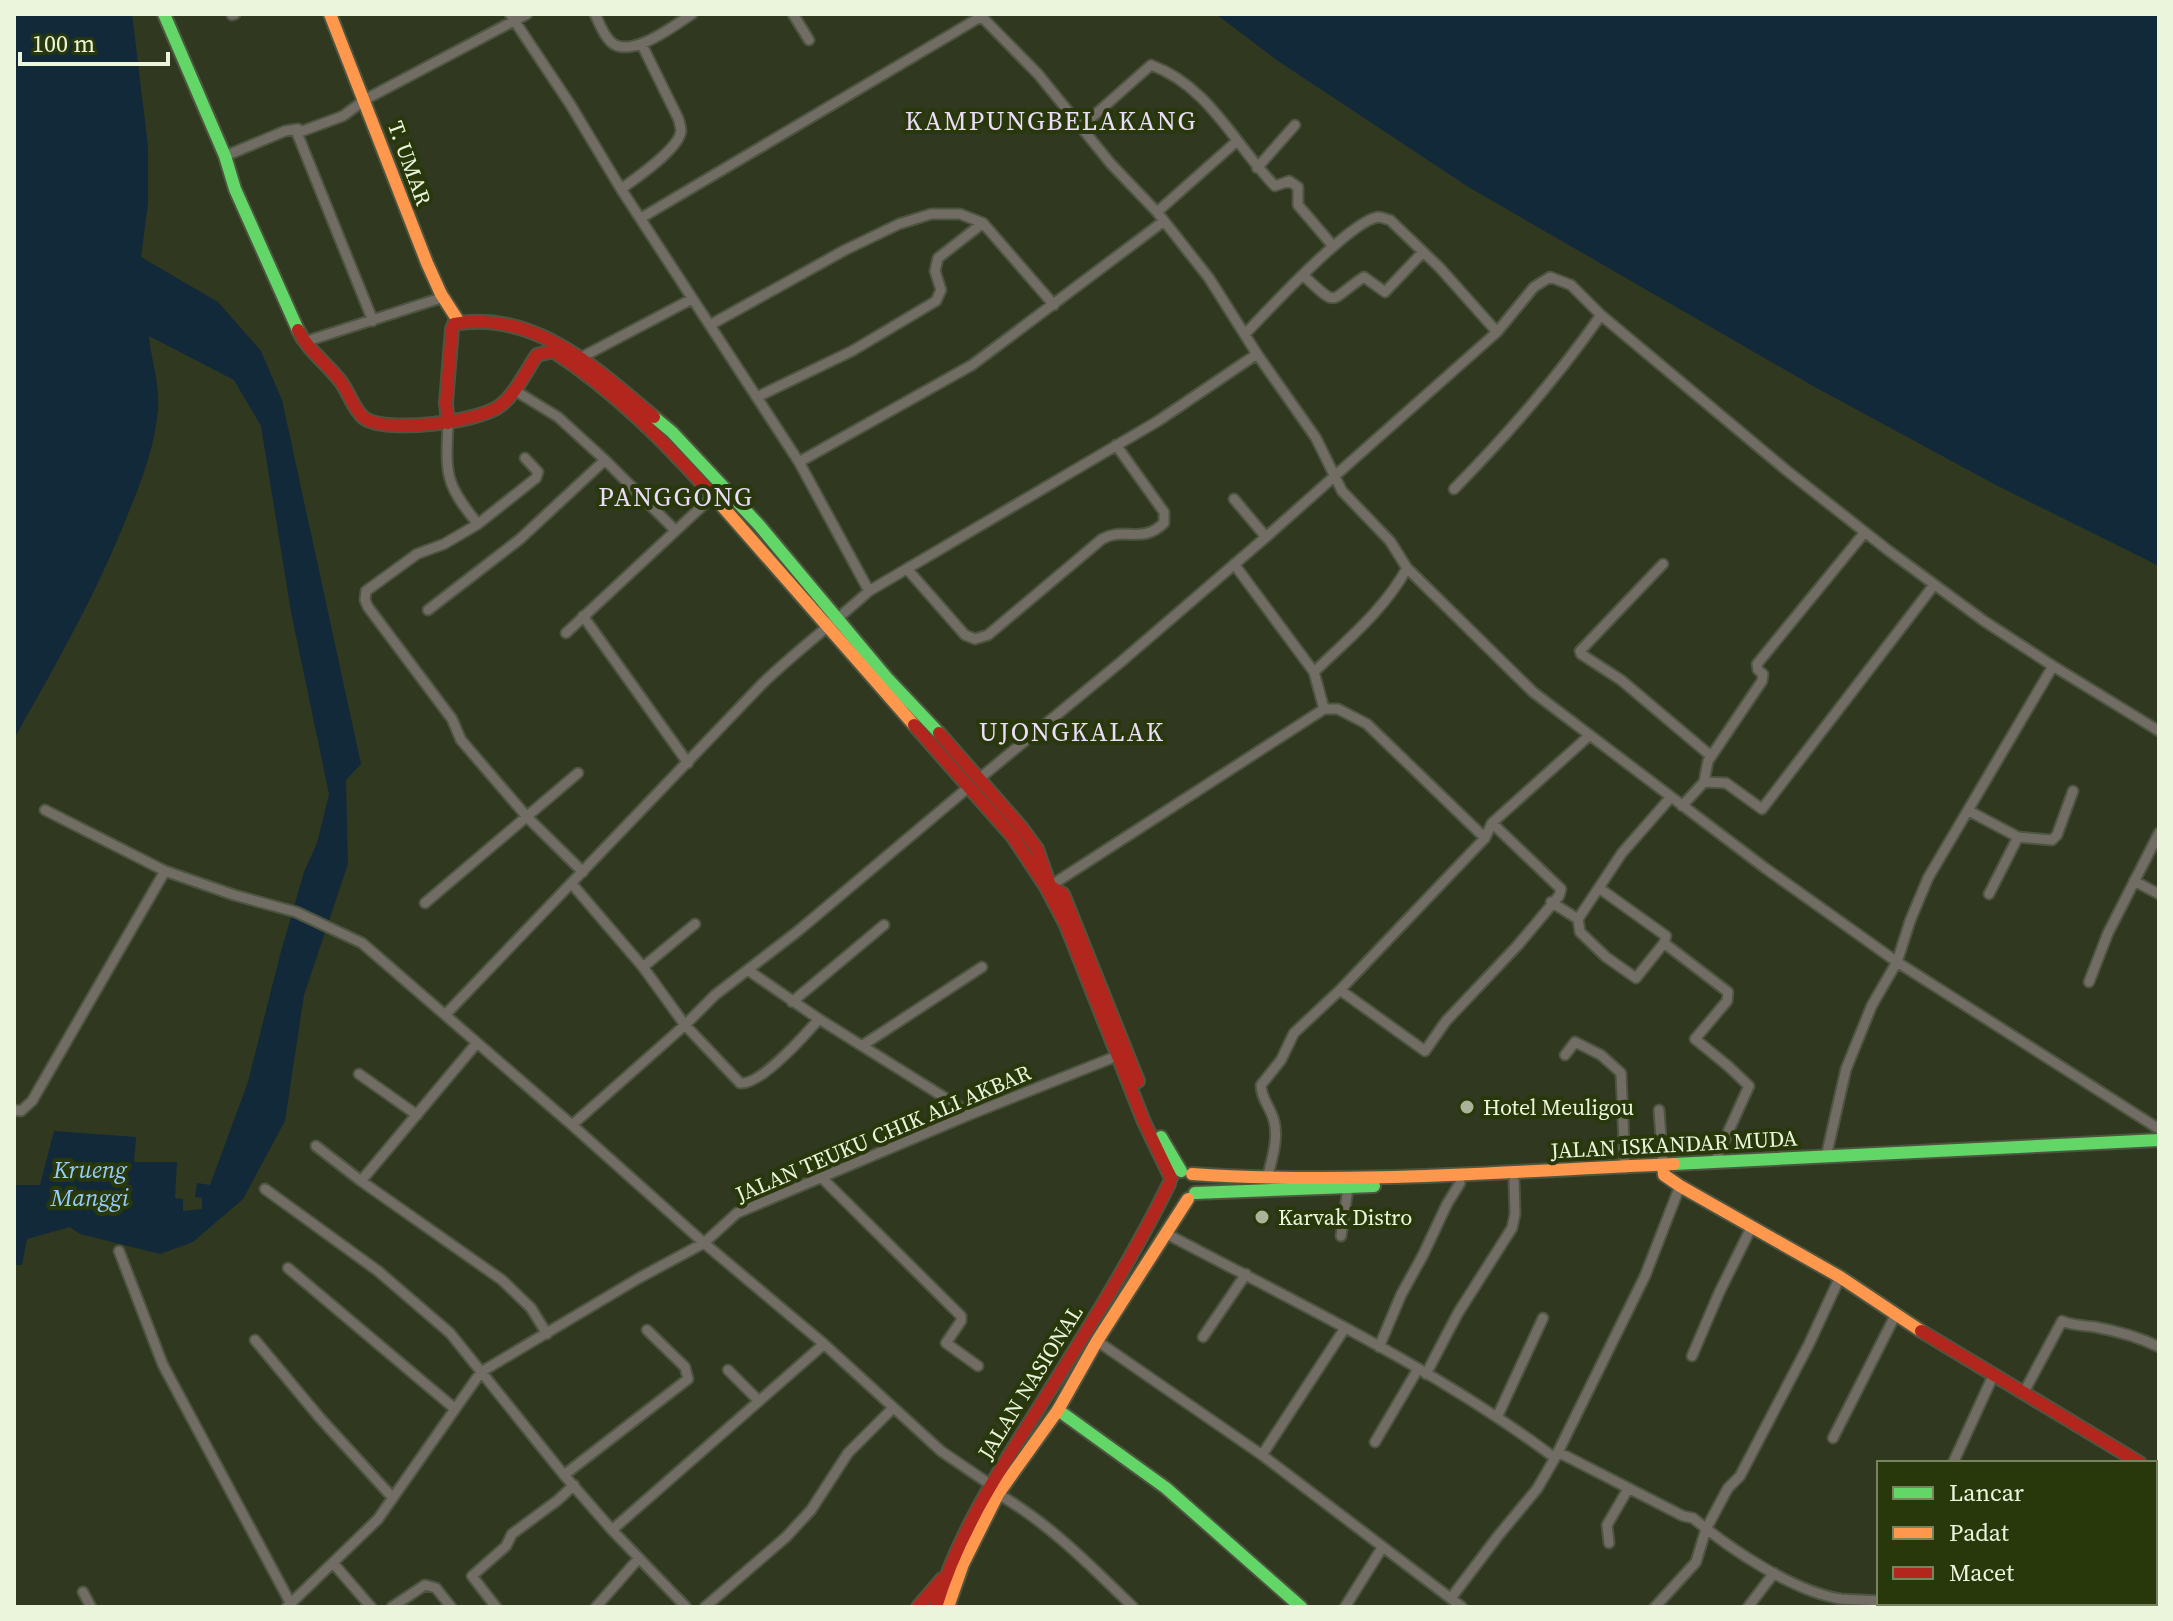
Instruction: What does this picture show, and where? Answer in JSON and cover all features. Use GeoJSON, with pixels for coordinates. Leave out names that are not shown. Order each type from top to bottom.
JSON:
{"type":"FeatureCollection","features":[{"type":"Feature","properties":{"kind":"main road"},"geometry":{"type":"LineString","coordinates":[[164,14],[225,156],[235,189],[304,342],[341,382],[359,414],[371,423],[448,423],[490,413],[504,403],[537,355],[544,351],[557,353],[651,429],[1029,837],[1037,849],[1050,886],[1063,894],[1070,909],[1178,1177],[1173,1194],[1182,1199],[1192,1196],[1197,1183],[1178,1177],[1117,1056],[1055,903],[975,782]]}},
{"type":"Feature","properties":{"kind":"main road","name":"T. UMAR"},"geometry":{"type":"LineString","coordinates":[[330,14],[366,99],[411,221],[444,297],[459,322]]}},
{"type":"Feature","properties":{"kind":"main road"},"geometry":{"type":"LineString","coordinates":[[448,423],[446,403],[454,324],[482,321],[520,328],[561,345],[582,357],[672,432],[711,472],[759,525],[832,623]]}},
{"type":"Feature","properties":{"kind":"main road","name":"JALAN ISKANDAR MUDA"},"geometry":{"type":"LineString","coordinates":[[1178,1177],[1267,1179],[1625,1168],[1664,1170],[1715,1161],[2159,1140]]}},
{"type":"Feature","properties":{"kind":"main road","name":"JALAN ISKANDAR MUDA"},"geometry":{"type":"LineString","coordinates":[[1192,1196],[1514,1181],[1664,1170],[2159,1150]]}},
{"type":"Feature","properties":{"kind":"main road"},"geometry":{"type":"LineString","coordinates":[[1664,1170],[1680,1186],[1840,1277],[1895,1316],[2137,1461]]}},
{"type":"Feature","properties":{"kind":"main road","name":"JALAN NASIONAL"},"geometry":{"type":"LineString","coordinates":[[936,1607],[944,1577],[1178,1177]]}},
{"type":"Feature","properties":{"kind":"main road","name":"JALAN NASIONAL"},"geometry":{"type":"LineString","coordinates":[[1008,1468],[1058,1410],[1097,1341],[1192,1196]]}},
{"type":"Feature","properties":{"kind":"main road"},"geometry":{"type":"LineString","coordinates":[[1058,1410],[1166,1488],[1301,1607]]}},
{"type":"Feature","properties":{"kind":"main road","name":"JALAN NASIONAL"},"geometry":{"type":"LineString","coordinates":[[948,1607],[994,1490]]}},
{"type":"Feature","properties":{"kind":"main road"},"geometry":{"type":"LineString","coordinates":[[918,1607],[944,1577]]}},
{"type":"Feature","properties":{"kind":"street"},"geometry":{"type":"LineString","coordinates":[[297,133],[343,116],[366,99],[513,18],[527,14]]}},
{"type":"Feature","properties":{"kind":"street"},"geometry":{"type":"LineString","coordinates":[[595,14],[611,43],[624,47],[642,45],[692,14]]}},
{"type":"Feature","properties":{"kind":"street"},"geometry":{"type":"LineString","coordinates":[[793,14],[809,40]]}},
{"type":"Feature","properties":{"kind":"street"},"geometry":{"type":"LineString","coordinates":[[641,218],[981,15],[1038,74],[1111,164],[1157,212],[1209,278],[1316,438],[1342,491],[1390,541],[1407,568],[1533,692],[1682,806],[1897,962],[2159,1129]]}},
{"type":"Feature","properties":{"kind":"street"},"geometry":{"type":"LineString","coordinates":[[513,18],[799,462],[869,591]]}},
{"type":"Feature","properties":{"kind":"street"},"geometry":{"type":"LineString","coordinates":[[621,189],[655,165],[677,141],[681,131],[678,118],[642,45]]}},
{"type":"Feature","properties":{"kind":"street"},"geometry":{"type":"LineString","coordinates":[[1080,124],[1090,119],[1151,65],[1167,71],[1214,108],[1257,168],[1275,187],[1289,181],[1298,187],[1298,205],[1333,246]]}},
{"type":"Feature","properties":{"kind":"street"},"geometry":{"type":"LineString","coordinates":[[1257,168],[1295,125]]}},
{"type":"Feature","properties":{"kind":"street"},"geometry":{"type":"LineString","coordinates":[[225,156],[285,131],[298,129],[373,321]]}},
{"type":"Feature","properties":{"kind":"street"},"geometry":{"type":"LineString","coordinates":[[1157,212],[1237,141]]}},
{"type":"Feature","properties":{"kind":"street"},"geometry":{"type":"LineString","coordinates":[[710,325],[845,250],[913,218],[931,214],[960,214],[983,223],[1054,305]]}},
{"type":"Feature","properties":{"kind":"street"},"geometry":{"type":"LineString","coordinates":[[1246,333],[1333,246],[1380,217],[1390,220],[1423,252],[1497,332]]}},
{"type":"Feature","properties":{"kind":"street"},"geometry":{"type":"LineString","coordinates":[[799,462],[972,365],[1164,221]]}},
{"type":"Feature","properties":{"kind":"street"},"geometry":{"type":"LineString","coordinates":[[757,397],[852,351],[936,301],[941,290],[935,271],[938,258],[983,223]]}},
{"type":"Feature","properties":{"kind":"street"},"geometry":{"type":"LineString","coordinates":[[1303,275],[1330,298],[1345,293],[1364,277],[1385,292],[1423,252]]}},
{"type":"Feature","properties":{"kind":"street"},"geometry":{"type":"LineString","coordinates":[[572,1125],[715,995],[749,971],[1266,537],[1497,332],[1534,287],[1550,277],[1571,285],[1601,315],[1934,585],[2053,666],[2159,731]]}},
{"type":"Feature","properties":{"kind":"street"},"geometry":{"type":"LineString","coordinates":[[304,342],[444,297]]}},
{"type":"Feature","properties":{"kind":"street"},"geometry":{"type":"LineString","coordinates":[[582,357],[692,299]]}},
{"type":"Feature","properties":{"kind":"street"},"geometry":{"type":"LineString","coordinates":[[1454,489],[1507,436],[1555,379],[1601,315]]}},
{"type":"Feature","properties":{"kind":"street"},"geometry":{"type":"LineString","coordinates":[[445,1015],[762,684],[869,591],[1158,421],[1257,354]]}},
{"type":"Feature","properties":{"kind":"street"},"geometry":{"type":"LineString","coordinates":[[514,390],[558,417],[675,530]]}},
{"type":"Feature","properties":{"kind":"street"},"geometry":{"type":"LineString","coordinates":[[448,423],[448,476],[458,500],[478,524]]}},
{"type":"Feature","properties":{"kind":"street"},"geometry":{"type":"LineString","coordinates":[[908,570],[965,635],[975,639],[988,635],[1102,539],[1118,533],[1145,536],[1164,523],[1166,516],[1161,507],[1116,445]]}},
{"type":"Feature","properties":{"kind":"street"},"geometry":{"type":"LineString","coordinates":[[525,458],[538,476],[478,524],[444,544],[417,554],[370,588],[365,600],[452,719],[461,740],[528,818],[583,872]]}},
{"type":"Feature","properties":{"kind":"street"},"geometry":{"type":"LineString","coordinates":[[428,610],[520,539],[605,460]]}},
{"type":"Feature","properties":{"kind":"street"},"geometry":{"type":"LineString","coordinates":[[566,633],[713,496]]}},
{"type":"Feature","properties":{"kind":"street"},"geometry":{"type":"LineString","coordinates":[[1234,499],[1266,537]]}},
{"type":"Feature","properties":{"kind":"street"},"geometry":{"type":"LineString","coordinates":[[1682,806],[1704,782],[1709,759],[1762,681],[1763,674],[1757,664],[1865,532]]}},
{"type":"Feature","properties":{"kind":"street"},"geometry":{"type":"LineString","coordinates":[[1234,564],[1314,672],[1324,709]]}},
{"type":"Feature","properties":{"kind":"street"},"geometry":{"type":"LineString","coordinates":[[1663,564],[1580,651],[1621,680],[1709,759]]}},
{"type":"Feature","properties":{"kind":"street"},"geometry":{"type":"LineString","coordinates":[[1314,672],[1372,616],[1399,584],[1407,568]]}},
{"type":"Feature","properties":{"kind":"street"},"geometry":{"type":"LineString","coordinates":[[1704,782],[1726,783],[1762,809],[1934,585]]}},
{"type":"Feature","properties":{"kind":"street"},"geometry":{"type":"LineString","coordinates":[[583,616],[688,763]]}},
{"type":"Feature","properties":{"kind":"street"},"geometry":{"type":"LineString","coordinates":[[1826,1157],[1846,1069],[1872,1005],[1897,962],[1928,878],[2053,666]]}},
{"type":"Feature","properties":{"kind":"street"},"geometry":{"type":"LineString","coordinates":[[1050,886],[1324,709],[1338,709],[1367,724],[1485,838]]}},
{"type":"Feature","properties":{"kind":"street"},"geometry":{"type":"LineString","coordinates":[[1267,1179],[1275,1130],[1261,1085],[1281,1060],[1294,1033],[1340,990],[1485,838],[1492,823],[1590,735]]}},
{"type":"Feature","properties":{"kind":"street"},"geometry":{"type":"LineString","coordinates":[[425,903],[578,773]]}},
{"type":"Feature","properties":{"kind":"street"},"geometry":{"type":"LineString","coordinates":[[1969,811],[2018,837],[2054,839],[2073,791]]}},
{"type":"Feature","properties":{"kind":"street"},"geometry":{"type":"LineString","coordinates":[[1599,888],[1666,936],[1664,943],[1636,978],[1606,957],[1580,932],[1578,919],[1622,853],[1671,797]]}},
{"type":"Feature","properties":{"kind":"street"},"geometry":{"type":"LineString","coordinates":[[45,810],[165,871],[296,912],[348,935],[376,954],[704,1243],[824,1344],[892,1409],[941,1451],[1054,1533],[1133,1607]]}},
{"type":"Feature","properties":{"kind":"street"},"geometry":{"type":"LineString","coordinates":[[1340,990],[1425,1051],[1446,1021],[1518,945],[1559,896],[1559,885],[1492,823]]}},
{"type":"Feature","properties":{"kind":"street"},"geometry":{"type":"LineString","coordinates":[[2089,982],[2099,953],[2159,833]]}},
{"type":"Feature","properties":{"kind":"street"},"geometry":{"type":"LineString","coordinates":[[1989,894],[2018,837]]}},
{"type":"Feature","properties":{"kind":"street"},"geometry":{"type":"LineString","coordinates":[[14,1110],[21,1111],[32,1101],[165,871]]}},
{"type":"Feature","properties":{"kind":"street"},"geometry":{"type":"LineString","coordinates":[[2134,881],[2159,894]]}},
{"type":"Feature","properties":{"kind":"street"},"geometry":{"type":"LineString","coordinates":[[572,884],[643,967],[685,1025],[738,1082],[745,1084],[753,1081],[819,1019]]}},
{"type":"Feature","properties":{"kind":"street"},"geometry":{"type":"LineString","coordinates":[[1551,902],[1578,919]]}},
{"type":"Feature","properties":{"kind":"street"},"geometry":{"type":"LineString","coordinates":[[643,967],[695,924]]}},
{"type":"Feature","properties":{"kind":"street"},"geometry":{"type":"LineString","coordinates":[[792,1002],[884,925]]}},
{"type":"Feature","properties":{"kind":"street"},"geometry":{"type":"LineString","coordinates":[[1664,943],[1728,993],[1727,1001],[1695,1039],[1749,1086],[1715,1161]]}},
{"type":"Feature","properties":{"kind":"street"},"geometry":{"type":"LineString","coordinates":[[863,1045],[982,967]]}},
{"type":"Feature","properties":{"kind":"street"},"geometry":{"type":"LineString","coordinates":[[749,971],[792,1002],[971,1114]]}},
{"type":"Feature","properties":{"kind":"street"},"geometry":{"type":"LineString","coordinates":[[1565,1055],[1575,1042],[1601,1055],[1621,1073],[1625,1168]]}},
{"type":"Feature","properties":{"kind":"street"},"geometry":{"type":"LineString","coordinates":[[361,1181],[476,1044]]}},
{"type":"Feature","properties":{"kind":"street","name":"JALAN TEUKU CHIK ALI AKBAR"},"geometry":{"type":"LineString","coordinates":[[289,1605],[378,1519],[481,1372],[704,1243],[737,1213],[1117,1056]]}},
{"type":"Feature","properties":{"kind":"street"},"geometry":{"type":"LineString","coordinates":[[359,1074],[417,1115]]}},
{"type":"Feature","properties":{"kind":"street"},"geometry":{"type":"LineString","coordinates":[[1659,1110],[1664,1170]]}},
{"type":"Feature","properties":{"kind":"street"},"geometry":{"type":"LineString","coordinates":[[316,1146],[511,1287],[531,1308],[547,1334]]}},
{"type":"Feature","properties":{"kind":"street"},"geometry":{"type":"LineString","coordinates":[[821,1177],[961,1316],[961,1321],[945,1342],[978,1366]]}},
{"type":"Feature","properties":{"kind":"street"},"geometry":{"type":"LineString","coordinates":[[1375,1442],[1512,1228],[1515,1214],[1514,1181]]}},
{"type":"Feature","properties":{"kind":"street"},"geometry":{"type":"LineString","coordinates":[[1379,1347],[1401,1295],[1460,1183]]}},
{"type":"Feature","properties":{"kind":"street"},"geometry":{"type":"LineString","coordinates":[[1451,1598],[1537,1489],[1557,1455],[1645,1276],[1680,1186]]}},
{"type":"Feature","properties":{"kind":"street"},"geometry":{"type":"LineString","coordinates":[[1341,1236],[1348,1188]]}},
{"type":"Feature","properties":{"kind":"street"},"geometry":{"type":"LineString","coordinates":[[265,1189],[378,1271],[450,1333],[564,1475],[686,1607]]}},
{"type":"Feature","properties":{"kind":"street"},"geometry":{"type":"LineString","coordinates":[[1692,1356],[1751,1228]]}},
{"type":"Feature","properties":{"kind":"street"},"geometry":{"type":"LineString","coordinates":[[1165,1233],[1379,1347],[1498,1415],[1557,1455],[1693,1518],[1774,1573],[1801,1587],[1840,1598],[1877,1603]]}},
{"type":"Feature","properties":{"kind":"street"},"geometry":{"type":"LineString","coordinates":[[119,1251],[163,1365],[289,1605]]}},
{"type":"Feature","properties":{"kind":"street"},"geometry":{"type":"LineString","coordinates":[[288,1268],[454,1408]]}},
{"type":"Feature","properties":{"kind":"street"},"geometry":{"type":"LineString","coordinates":[[1203,1337],[1246,1274]]}},
{"type":"Feature","properties":{"kind":"street"},"geometry":{"type":"LineString","coordinates":[[1655,1607],[1696,1562],[1706,1529],[1728,1488],[1740,1476],[1840,1277]]}},
{"type":"Feature","properties":{"kind":"street"},"geometry":{"type":"LineString","coordinates":[[1833,1438],[1895,1316]]}},
{"type":"Feature","properties":{"kind":"street"},"geometry":{"type":"LineString","coordinates":[[1498,1415],[1543,1318]]}},
{"type":"Feature","properties":{"kind":"street"},"geometry":{"type":"LineString","coordinates":[[2024,1392],[2062,1321],[2076,1327],[2092,1327],[2139,1338],[2159,1347]]}},
{"type":"Feature","properties":{"kind":"street"},"geometry":{"type":"LineString","coordinates":[[1262,1455],[1345,1328]]}},
{"type":"Feature","properties":{"kind":"street"},"geometry":{"type":"LineString","coordinates":[[564,1475],[688,1379],[685,1367],[647,1330]]}},
{"type":"Feature","properties":{"kind":"street"},"geometry":{"type":"LineString","coordinates":[[255,1340],[392,1497]]}},
{"type":"Feature","properties":{"kind":"street"},"geometry":{"type":"LineString","coordinates":[[1097,1341],[1262,1455],[1462,1607]]}},
{"type":"Feature","properties":{"kind":"street"},"geometry":{"type":"LineString","coordinates":[[612,1530],[824,1344]]}},
{"type":"Feature","properties":{"kind":"street"},"geometry":{"type":"LineString","coordinates":[[728,1370],[758,1400]]}},
{"type":"Feature","properties":{"kind":"street"},"geometry":{"type":"LineString","coordinates":[[1954,1461],[1993,1376]]}},
{"type":"Feature","properties":{"kind":"street"},"geometry":{"type":"LineString","coordinates":[[705,1607],[786,1537],[811,1510],[848,1453],[892,1409]]}},
{"type":"Feature","properties":{"kind":"street"},"geometry":{"type":"LineString","coordinates":[[496,1607],[472,1576],[506,1546],[512,1534],[574,1485]]}},
{"type":"Feature","properties":{"kind":"street"},"geometry":{"type":"LineString","coordinates":[[1609,1543],[1607,1525],[1628,1489]]}},
{"type":"Feature","properties":{"kind":"street"},"geometry":{"type":"LineString","coordinates":[[1345,1607],[1382,1548]]}},
{"type":"Feature","properties":{"kind":"street"},"geometry":{"type":"LineString","coordinates":[[596,1607],[639,1558]]}},
{"type":"Feature","properties":{"kind":"street"},"geometry":{"type":"LineString","coordinates":[[333,1563],[371,1607]]}},
{"type":"Feature","properties":{"kind":"street"},"geometry":{"type":"LineString","coordinates":[[1748,1607],[1774,1573]]}},
{"type":"Feature","properties":{"kind":"street"},"geometry":{"type":"LineString","coordinates":[[392,1607],[419,1588],[429,1585],[436,1588],[451,1607]]}},
{"type":"Feature","properties":{"kind":"street"},"geometry":{"type":"LineString","coordinates":[[83,1592],[91,1607]]}},
{"type":"Feature","properties":{"kind":"street"},"geometry":{"type":"LineString","coordinates":[[1945,1605],[1978,1607]]}},
{"type":"Feature","properties":{"kind":"water","name":"Krueng Manggi"},"geometry":{"type":"Polygon","coordinates":[[[14,14],[132,14],[148,146],[148,203],[141,257],[218,302],[261,351],[282,400],[361,764],[346,780],[348,864],[304,995],[285,1121],[243,1199],[193,1242],[160,1254],[80,1234],[70,1227],[27,1239],[22,1265],[14,1265],[14,1185],[40,1185],[54,1131],[136,1137],[134,1162],[177,1162],[175,1198],[183,1199],[183,1211],[202,1209],[202,1198],[195,1197],[197,1183],[210,1185],[248,1082],[280,955],[304,872],[317,843],[329,794],[291,612],[261,426],[234,380],[149,336],[158,409],[143,476],[89,601],[14,739],[14,14]]]}},
{"type":"Feature","properties":{"kind":"water"},"geometry":{"type":"Polygon","coordinates":[[[1216,14],[2159,14],[2159,566],[1994,484],[1813,386],[1470,188],[1278,61],[1216,14]]]}},
{"type":"Feature","properties":{"kind":"traffic: fast"},"geometry":{"type":"LineString","coordinates":[[164,14],[225,156],[235,189],[298,330]]}},
{"type":"Feature","properties":{"kind":"traffic: fast"},"geometry":{"type":"LineString","coordinates":[[654,417],[672,432],[759,525],[887,678],[939,733]]}},
{"type":"Feature","properties":{"kind":"traffic: fast"},"geometry":{"type":"LineString","coordinates":[[1161,1137],[1181,1171]]}},
{"type":"Feature","properties":{"kind":"traffic: fast"},"geometry":{"type":"LineString","coordinates":[[1674,1164],[2159,1140]]}},
{"type":"Feature","properties":{"kind":"traffic: fast"},"geometry":{"type":"LineString","coordinates":[[1195,1193],[1374,1186]]}},
{"type":"Feature","properties":{"kind":"traffic: fast"},"geometry":{"type":"LineString","coordinates":[[1058,1410],[1166,1488],[1301,1607]]}},
{"type":"Feature","properties":{"kind":"traffic: slow"},"geometry":{"type":"LineString","coordinates":[[330,14],[427,263],[441,294],[459,322]]}},
{"type":"Feature","properties":{"kind":"traffic: slow"},"geometry":{"type":"LineString","coordinates":[[716,499],[914,725]]}},
{"type":"Feature","properties":{"kind":"traffic: slow"},"geometry":{"type":"LineString","coordinates":[[1192,1174],[1373,1178],[1674,1164]]}},
{"type":"Feature","properties":{"kind":"traffic: slow"},"geometry":{"type":"LineString","coordinates":[[1663,1165],[1664,1175],[1680,1186],[1840,1277],[1921,1331]]}},
{"type":"Feature","properties":{"kind":"traffic: slow"},"geometry":{"type":"LineString","coordinates":[[948,1607],[963,1564],[998,1494],[1058,1410],[1097,1341],[1188,1199]]}},
{"type":"Feature","properties":{"kind":"traffic: jam"},"geometry":{"type":"LineString","coordinates":[[448,423],[446,403],[452,329],[454,324],[483,322],[538,334],[563,347],[654,417]]}},
{"type":"Feature","properties":{"kind":"traffic: jam"},"geometry":{"type":"LineString","coordinates":[[298,330],[341,382],[360,415],[375,423],[391,425],[433,424],[490,411],[511,394],[537,355],[553,351],[598,383],[639,419],[716,499]]}},
{"type":"Feature","properties":{"kind":"traffic: jam"},"geometry":{"type":"LineString","coordinates":[[914,725],[1013,837],[1046,887],[1066,925],[1144,1122],[1171,1178]]}},
{"type":"Feature","properties":{"kind":"traffic: jam"},"geometry":{"type":"LineString","coordinates":[[939,733],[1021,827],[1037,849],[1050,886],[1063,894],[1138,1081]]}},
{"type":"Feature","properties":{"kind":"traffic: jam"},"geometry":{"type":"LineString","coordinates":[[936,1607],[956,1554],[981,1503],[1107,1297],[1169,1184]]}},
{"type":"Feature","properties":{"kind":"traffic: jam"},"geometry":{"type":"LineString","coordinates":[[1921,1331],[2137,1461]]}},
{"type":"Feature","properties":{"kind":"traffic: jam"},"geometry":{"type":"LineString","coordinates":[[918,1607],[942,1579]]}},
{"type":"Feature","properties":{"kind":"place","name":"Hotel Meuligou"},"geometry":{"type":"Point","coordinates":[1467,1107]}},
{"type":"Feature","properties":{"kind":"place","name":"Karvak Distro"},"geometry":{"type":"Point","coordinates":[1262,1217]}},
{"type":"Feature","properties":{"kind":"district","name":"KAMPUNGBELAKANG"},"geometry":{"type":"Point","coordinates":[1051,121]}},
{"type":"Feature","properties":{"kind":"district","name":"PANGGONG"},"geometry":{"type":"Point","coordinates":[676,497]}},
{"type":"Feature","properties":{"kind":"district","name":"UJONGKALAK"},"geometry":{"type":"Point","coordinates":[1072,732]}}]}
